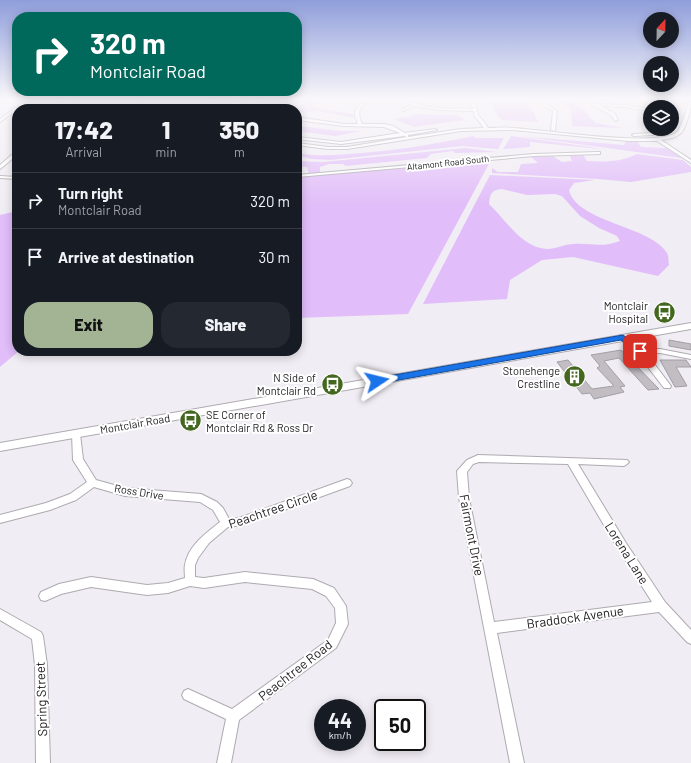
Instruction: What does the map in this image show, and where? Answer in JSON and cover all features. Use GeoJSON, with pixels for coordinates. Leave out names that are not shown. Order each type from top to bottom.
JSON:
{"type":"FeatureCollection","features":[{"type":"Feature","properties":{"kind":"main road","name":"Montclair Road"},"geometry":{"type":"LineString","coordinates":[[0,447],[691,326]]}},
{"type":"Feature","properties":{"kind":"street"},"geometry":{"type":"LineString","coordinates":[[302,139],[341,143],[401,135]]}},
{"type":"Feature","properties":{"kind":"street"},"geometry":{"type":"LineString","coordinates":[[406,135],[411,139]]}},
{"type":"Feature","properties":{"kind":"street"},"geometry":{"type":"LineString","coordinates":[[302,145],[328,148],[347,148],[435,135]]}},
{"type":"Feature","properties":{"kind":"street"},"geometry":{"type":"LineString","coordinates":[[570,135],[629,140],[657,140],[673,136]]}},
{"type":"Feature","properties":{"kind":"street"},"geometry":{"type":"LineString","coordinates":[[650,136],[691,162]]}},
{"type":"Feature","properties":{"kind":"street","name":"Altamont Road South"},"geometry":{"type":"LineString","coordinates":[[302,176],[534,155],[598,153]]}},
{"type":"Feature","properties":{"kind":"street"},"geometry":{"type":"LineString","coordinates":[[0,168],[12,158]]}},
{"type":"Feature","properties":{"kind":"street"},"geometry":{"type":"LineString","coordinates":[[0,177],[12,178]]}},
{"type":"Feature","properties":{"kind":"street"},"geometry":{"type":"LineString","coordinates":[[623,337],[640,351],[667,386]]}},
{"type":"Feature","properties":{"kind":"street"},"geometry":{"type":"LineString","coordinates":[[640,351],[660,351],[691,357]]}},
{"type":"Feature","properties":{"kind":"street"},"geometry":{"type":"LineString","coordinates":[[0,519],[47,507],[66,499],[93,483],[78,460],[76,434]]}},
{"type":"Feature","properties":{"kind":"street","name":"Fairmont Drive"},"geometry":{"type":"LineString","coordinates":[[517,763],[464,498],[462,471],[470,462],[478,458],[624,462]]}},
{"type":"Feature","properties":{"kind":"street","name":"Lorena Lane"},"geometry":{"type":"LineString","coordinates":[[571,461],[622,546],[661,606],[691,638]]}},
{"type":"Feature","properties":{"kind":"street","name":"Ross Drive"},"geometry":{"type":"LineString","coordinates":[[93,483],[125,492],[201,498],[211,501],[220,509],[226,523]]}},
{"type":"Feature","properties":{"kind":"street","name":"Peachtree Circle"},"geometry":{"type":"LineString","coordinates":[[190,581],[190,565],[194,555],[205,540],[226,523],[239,522],[347,483]]}},
{"type":"Feature","properties":{"kind":"street","name":"Peachtree Road"},"geometry":{"type":"LineString","coordinates":[[190,581],[204,583],[244,577],[313,584],[330,592],[340,606],[342,624],[332,644],[233,716]]}},
{"type":"Feature","properties":{"kind":"street"},"geometry":{"type":"LineString","coordinates":[[44,596],[59,589],[91,582],[147,590],[168,588],[190,581]]}},
{"type":"Feature","properties":{"kind":"street","name":"Braddock Avenue"},"geometry":{"type":"LineString","coordinates":[[489,628],[661,606]]}},
{"type":"Feature","properties":{"kind":"street","name":"Spring Street"},"geometry":{"type":"LineString","coordinates":[[0,614],[37,636],[41,665],[43,763]]}},
{"type":"Feature","properties":{"kind":"street"},"geometry":{"type":"LineString","coordinates":[[188,695],[233,716],[224,763]]}},
{"type":"Feature","properties":{"kind":"shaded area"},"geometry":{"type":"Polygon","coordinates":[[[324,135],[342,135],[335,136],[324,135]]]}},
{"type":"Feature","properties":{"kind":"shaded area"},"geometry":{"type":"Polygon","coordinates":[[[473,136],[476,138],[504,138],[498,149],[462,146],[330,160],[311,159],[302,156],[302,154],[329,155],[375,152],[445,142],[473,136]]]}},
{"type":"Feature","properties":{"kind":"shaded area"},"geometry":{"type":"Polygon","coordinates":[[[511,136],[601,149],[530,142],[530,147],[503,149],[511,136]]]}},
{"type":"Feature","properties":{"kind":"shaded area"},"geometry":{"type":"Polygon","coordinates":[[[519,136],[624,145],[626,141],[638,142],[641,147],[667,148],[681,158],[519,136]]]}},
{"type":"Feature","properties":{"kind":"shaded area"},"geometry":{"type":"Polygon","coordinates":[[[466,148],[496,152],[455,153],[453,151],[431,154],[427,158],[345,166],[344,164],[329,164],[320,167],[320,173],[309,174],[307,167],[302,167],[302,161],[323,162],[466,148]]]}},
{"type":"Feature","properties":{"kind":"shaded area"},"geometry":{"type":"Polygon","coordinates":[[[637,154],[683,160],[691,167],[691,172],[631,182],[492,173],[492,168],[498,172],[518,172],[521,164],[538,163],[531,157],[553,156],[562,162],[572,161],[570,156],[583,155],[587,161],[607,161],[625,159],[637,154]]]}},
{"type":"Feature","properties":{"kind":"shaded area"},"geometry":{"type":"Polygon","coordinates":[[[491,160],[408,314],[302,318],[302,177],[491,160]]]}},
{"type":"Feature","properties":{"kind":"shaded area"},"geometry":{"type":"Polygon","coordinates":[[[490,175],[595,180],[574,183],[569,190],[575,201],[585,210],[599,217],[646,236],[658,244],[668,256],[669,265],[658,276],[573,257],[542,260],[510,280],[507,299],[423,304],[490,175]],[[502,189],[495,190],[492,193],[489,204],[522,239],[530,244],[547,249],[571,244],[602,245],[620,241],[617,236],[599,228],[580,216],[562,196],[555,194],[527,195],[502,189]]]}},
{"type":"Feature","properties":{"kind":"shaded area"},"geometry":{"type":"Polygon","coordinates":[[[12,212],[13,356],[0,367],[0,215],[12,212]]]}},
{"type":"Feature","properties":{"kind":"building"},"geometry":{"type":"Polygon","coordinates":[[[669,340],[691,344],[691,350],[669,346],[669,340]]]}},
{"type":"Feature","properties":{"kind":"building"},"geometry":{"type":"Polygon","coordinates":[[[621,350],[659,389],[648,390],[619,358],[604,361],[625,386],[620,387],[624,392],[594,399],[590,393],[582,394],[557,362],[568,360],[592,389],[614,386],[597,368],[600,366],[591,355],[621,350]]]}},
{"type":"Feature","properties":{"kind":"building"},"geometry":{"type":"Polygon","coordinates":[[[660,360],[686,360],[691,367],[676,367],[687,386],[675,387],[660,360]]]}},
{"type":"Feature","properties":{"kind":"place","name":"Montclair Hospital"},"geometry":{"type":"Point","coordinates":[664,312]}},
{"type":"Feature","properties":{"kind":"place","name":"Stonehenge Crestline"},"geometry":{"type":"Point","coordinates":[575,377]}},
{"type":"Feature","properties":{"kind":"place","name":"N Side of Montclair Rd"},"geometry":{"type":"Point","coordinates":[332,384]}},
{"type":"Feature","properties":{"kind":"place","name":"SE Corner of Montclair Rd & Ross Dr"},"geometry":{"type":"Point","coordinates":[190,421]}},
{"type":"Feature","properties":{"kind":"route"},"geometry":{"type":"LineString","coordinates":[[377,381],[419,372],[623,337],[640,351]]}}]}
